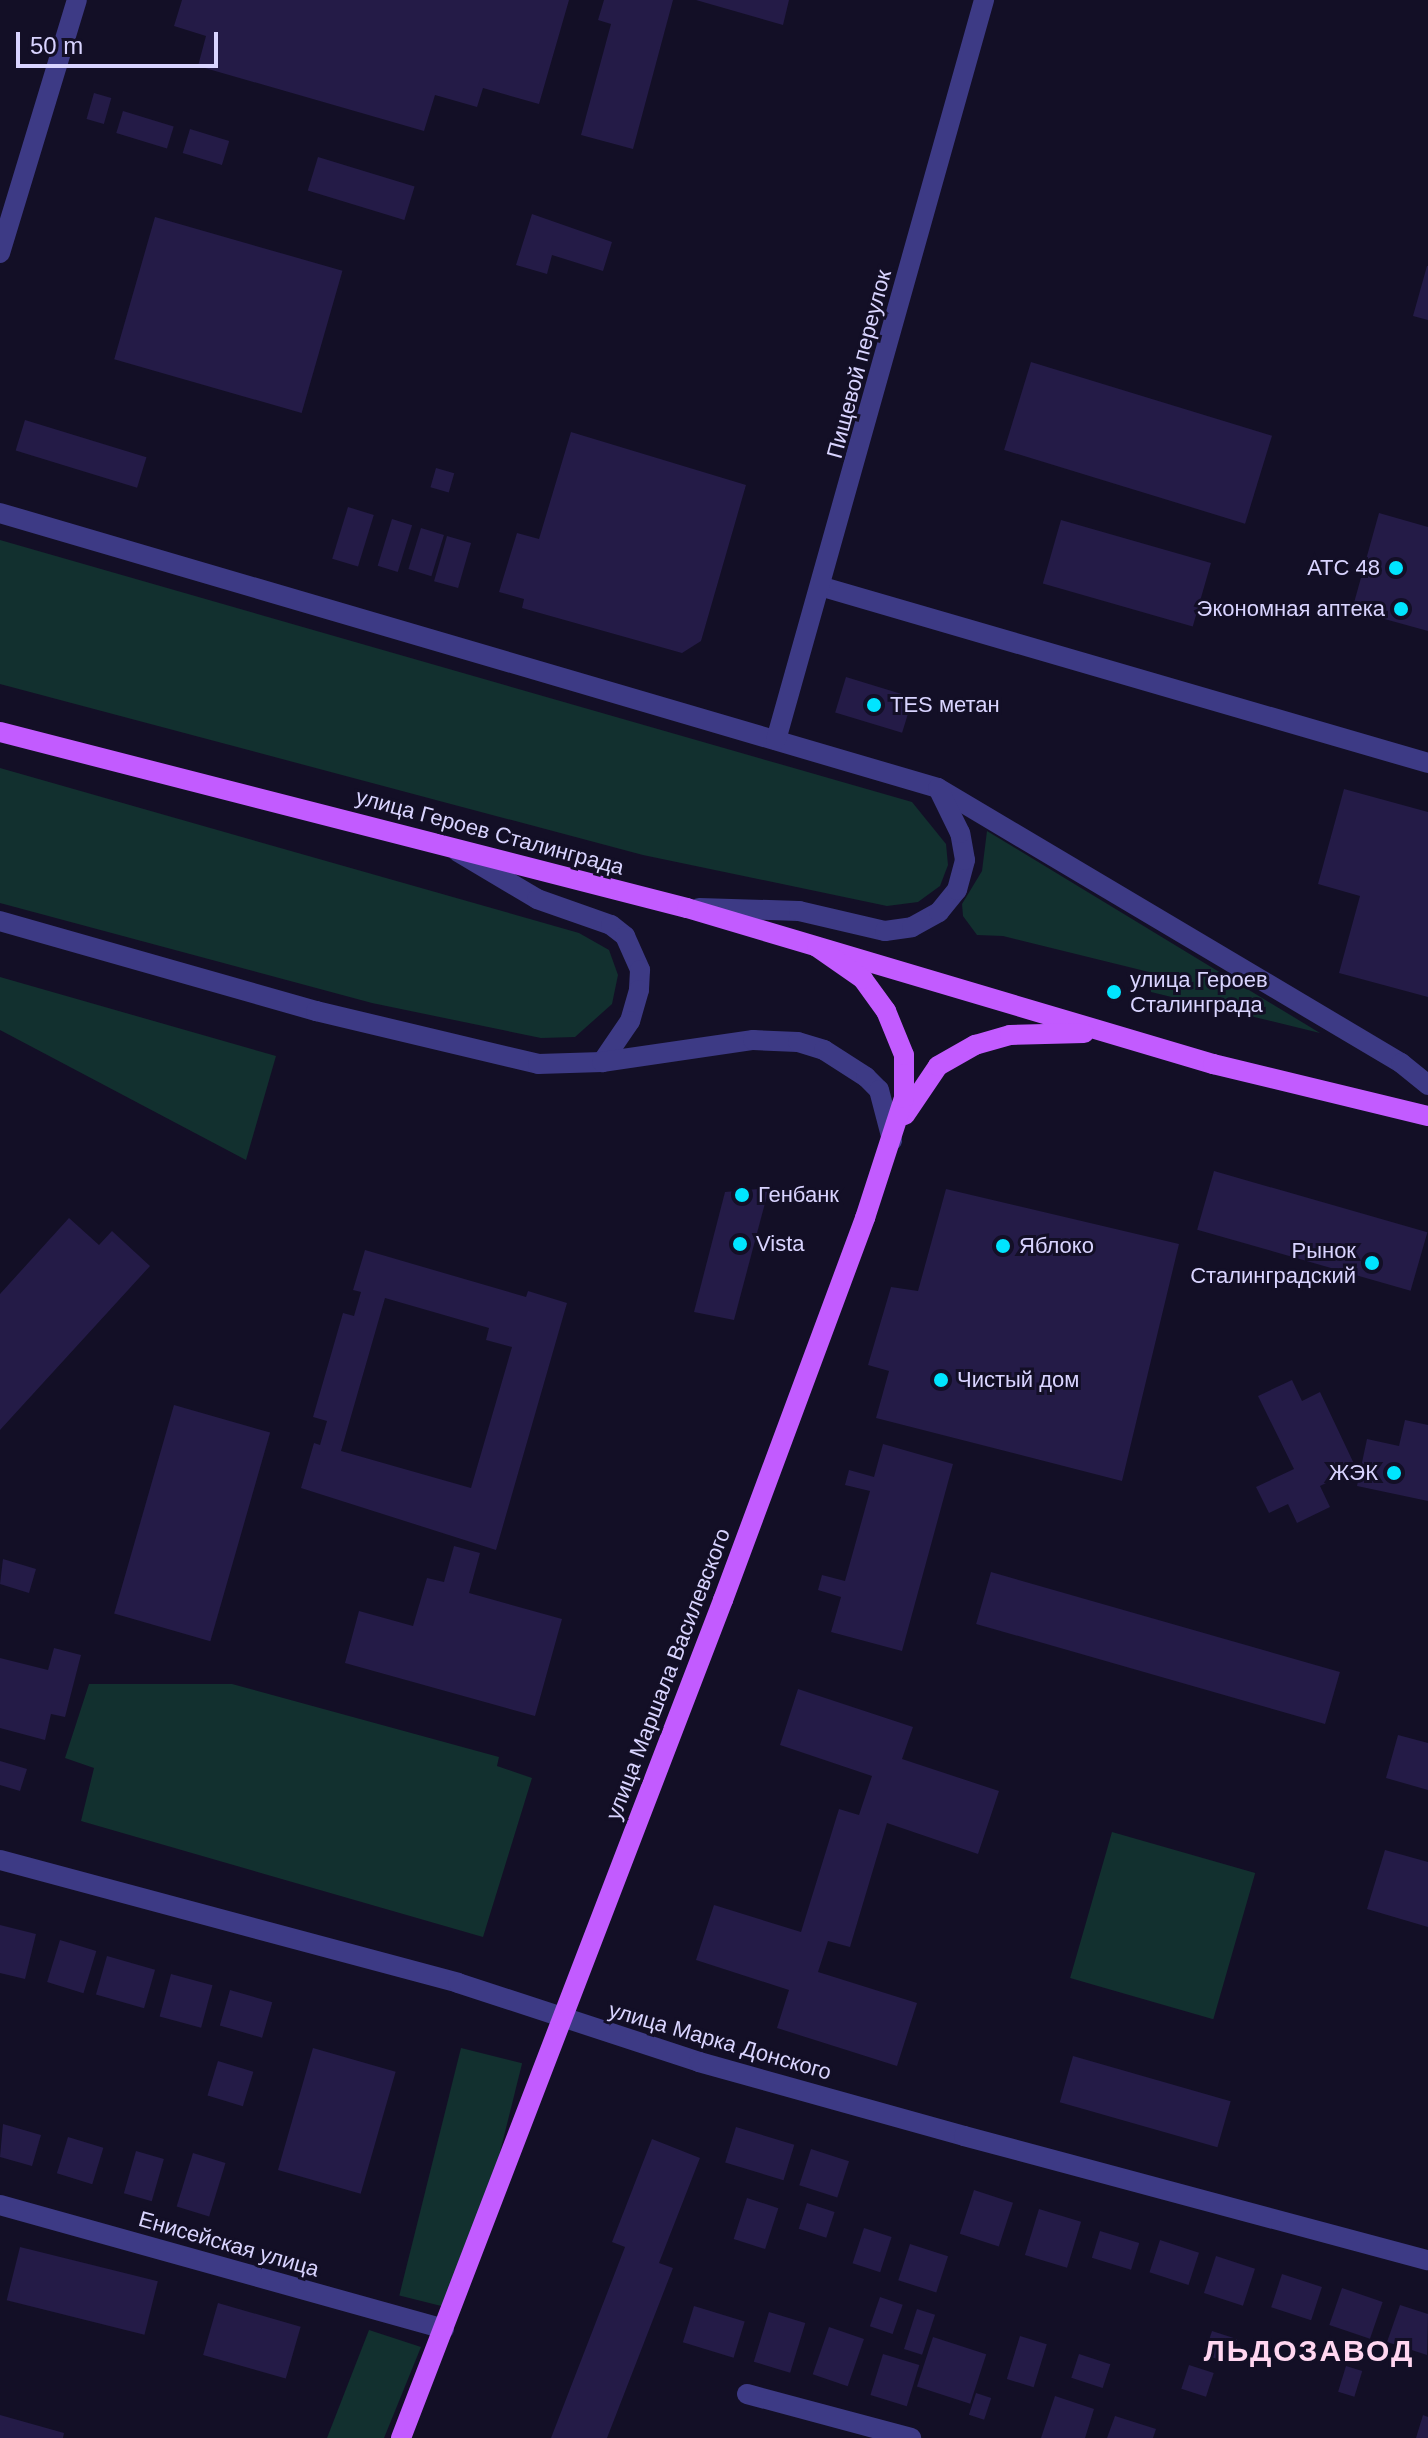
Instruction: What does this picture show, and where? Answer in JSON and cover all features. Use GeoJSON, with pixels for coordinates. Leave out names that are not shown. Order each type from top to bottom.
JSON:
{"type":"FeatureCollection","features":[{"type":"Feature","properties":{"kind":"main road","name":"улица Героев Сталинграда"},"geometry":{"type":"LineString","coordinates":[[0,732],[443,843],[687,908],[1109,1033],[1428,1116]]}},
{"type":"Feature","properties":{"kind":"main road","name":"улица Маршала Василевского"},"geometry":{"type":"LineString","coordinates":[[401,2438],[559,2018],[723,1600],[892,1140],[907,1076],[896,1034],[863,979],[817,947]]}},
{"type":"Feature","properties":{"kind":"main road"},"geometry":{"type":"LineString","coordinates":[[892,1140],[913,1098],[938,1066],[975,1045],[1010,1035],[1109,1033]]}},
{"type":"Feature","properties":{"kind":"street"},"geometry":{"type":"LineString","coordinates":[[0,253],[77,0]]}},
{"type":"Feature","properties":{"kind":"street","name":"Пищевой переулок"},"geometry":{"type":"LineString","coordinates":[[776,740],[823,587],[984,0]]}},
{"type":"Feature","properties":{"kind":"street"},"geometry":{"type":"LineString","coordinates":[[0,513],[938,788],[1401,1063],[1428,1085]]}},
{"type":"Feature","properties":{"kind":"street"},"geometry":{"type":"LineString","coordinates":[[823,587],[1428,763]]}},
{"type":"Feature","properties":{"kind":"street"},"geometry":{"type":"LineString","coordinates":[[687,908],[799,911],[885,931],[912,927],[939,912],[957,890],[965,860],[960,833],[938,788]]}},
{"type":"Feature","properties":{"kind":"street"},"geometry":{"type":"LineString","coordinates":[[443,843],[537,899],[611,925],[625,936],[640,970],[639,990],[630,1021],[602,1062]]}},
{"type":"Feature","properties":{"kind":"street"},"geometry":{"type":"LineString","coordinates":[[0,921],[316,1011],[538,1064],[602,1062],[753,1040],[798,1042],[824,1050],[866,1077],[879,1090],[892,1140]]}},
{"type":"Feature","properties":{"kind":"street","name":"улица Марка Донского"},"geometry":{"type":"LineString","coordinates":[[0,1860],[458,1983],[559,2018],[964,2136],[1428,2260]]}},
{"type":"Feature","properties":{"kind":"street","name":"Енисейская улица"},"geometry":{"type":"LineString","coordinates":[[0,2205],[444,2329]]}},
{"type":"Feature","properties":{"kind":"street"},"geometry":{"type":"LineString","coordinates":[[747,2394],[911,2438]]}},
{"type":"Feature","properties":{"kind":"green space"},"geometry":{"type":"Polygon","coordinates":[[[0,540],[912,802],[946,844],[948,865],[940,886],[918,902],[887,906],[643,855],[0,684],[0,540]]]}},
{"type":"Feature","properties":{"kind":"green space"},"geometry":{"type":"Polygon","coordinates":[[[0,768],[579,933],[609,950],[618,975],[612,1004],[575,1037],[541,1038],[372,1003],[0,903],[0,768]]]}},
{"type":"Feature","properties":{"kind":"green space"},"geometry":{"type":"Polygon","coordinates":[[[987,831],[1320,1033],[1151,992],[1149,972],[1003,936],[977,935],[963,916],[962,904],[982,871],[987,831]]]}},
{"type":"Feature","properties":{"kind":"green space"},"geometry":{"type":"Polygon","coordinates":[[[0,977],[276,1056],[246,1160],[0,1030],[0,977]]]}},
{"type":"Feature","properties":{"kind":"green space"},"geometry":{"type":"Polygon","coordinates":[[[89,1684],[232,1684],[499,1757],[497,1766],[532,1778],[483,1937],[81,1821],[94,1768],[65,1758],[89,1684]]]}},
{"type":"Feature","properties":{"kind":"green space"},"geometry":{"type":"Polygon","coordinates":[[[1112,1832],[1255,1873],[1213,2019],[1070,1978],[1112,1832]]]}},
{"type":"Feature","properties":{"kind":"green space"},"geometry":{"type":"Polygon","coordinates":[[[461,2048],[522,2063],[460,2311],[399,2295],[461,2048]]]}},
{"type":"Feature","properties":{"kind":"green space"},"geometry":{"type":"Polygon","coordinates":[[[369,2330],[421,2347],[384,2438],[327,2438],[369,2330]]]}},
{"type":"Feature","properties":{"kind":"building"},"geometry":{"type":"Polygon","coordinates":[[[182,0],[569,0],[539,104],[483,88],[477,107],[435,95],[424,131],[198,66],[206,36],[174,26],[182,0]]]}},
{"type":"Feature","properties":{"kind":"building"},"geometry":{"type":"Polygon","coordinates":[[[604,0],[673,0],[633,149],[581,135],[611,24],[598,20],[604,0]]]}},
{"type":"Feature","properties":{"kind":"building"},"geometry":{"type":"Polygon","coordinates":[[[696,0],[789,0],[783,25],[696,0]]]}},
{"type":"Feature","properties":{"kind":"building"},"geometry":{"type":"Polygon","coordinates":[[[94,93],[111,98],[104,124],[87,119],[94,93]]]}},
{"type":"Feature","properties":{"kind":"building"},"geometry":{"type":"Polygon","coordinates":[[[123,111],[174,126],[167,148],[116,133],[123,111]]]}},
{"type":"Feature","properties":{"kind":"building"},"geometry":{"type":"Polygon","coordinates":[[[190,129],[229,141],[222,165],[183,153],[190,129]]]}},
{"type":"Feature","properties":{"kind":"building"},"geometry":{"type":"Polygon","coordinates":[[[318,157],[415,187],[404,220],[308,190],[318,157]]]}},
{"type":"Feature","properties":{"kind":"building"},"geometry":{"type":"Polygon","coordinates":[[[532,214],[612,242],[603,271],[552,255],[547,274],[516,265],[532,214]]]}},
{"type":"Feature","properties":{"kind":"building"},"geometry":{"type":"Polygon","coordinates":[[[155,217],[342,271],[302,413],[114,359],[155,217]]]}},
{"type":"Feature","properties":{"kind":"building"},"geometry":{"type":"Polygon","coordinates":[[[1428,266],[1428,320],[1413,316],[1428,266]]]}},
{"type":"Feature","properties":{"kind":"building"},"geometry":{"type":"Polygon","coordinates":[[[1031,362],[1272,436],[1245,524],[1004,450],[1031,362]]]}},
{"type":"Feature","properties":{"kind":"building"},"geometry":{"type":"Polygon","coordinates":[[[25,420],[146,457],[137,488],[16,451],[25,420]]]}},
{"type":"Feature","properties":{"kind":"building"},"geometry":{"type":"Polygon","coordinates":[[[571,432],[746,485],[701,641],[682,653],[522,608],[524,599],[499,592],[517,533],[539,539],[571,432]]]}},
{"type":"Feature","properties":{"kind":"building"},"geometry":{"type":"Polygon","coordinates":[[[436,468],[454,473],[449,492],[430,487],[436,468]]]}},
{"type":"Feature","properties":{"kind":"building"},"geometry":{"type":"Polygon","coordinates":[[[348,507],[374,515],[358,567],[332,559],[348,507]]]}},
{"type":"Feature","properties":{"kind":"building","name":"АТС 48"},"geometry":{"type":"Polygon","coordinates":[[[1379,513],[1428,527],[1428,631],[1352,610],[1379,513]]]}},
{"type":"Feature","properties":{"kind":"building"},"geometry":{"type":"Polygon","coordinates":[[[392,519],[412,525],[398,572],[378,566],[392,519]]]}},
{"type":"Feature","properties":{"kind":"building"},"geometry":{"type":"Polygon","coordinates":[[[1061,520],[1211,563],[1193,626],[1043,583],[1061,520]]]}},
{"type":"Feature","properties":{"kind":"building"},"geometry":{"type":"Polygon","coordinates":[[[421,528],[444,535],[431,576],[408,569],[421,528]]]}},
{"type":"Feature","properties":{"kind":"building"},"geometry":{"type":"Polygon","coordinates":[[[447,536],[471,543],[458,588],[434,581],[447,536]]]}},
{"type":"Feature","properties":{"kind":"building","name":"TES метан"},"geometry":{"type":"Polygon","coordinates":[[[846,677],[913,697],[902,733],[835,712],[846,677]]]}},
{"type":"Feature","properties":{"kind":"building"},"geometry":{"type":"Polygon","coordinates":[[[1344,789],[1428,812],[1428,997],[1339,973],[1360,896],[1318,884],[1344,789]]]}},
{"type":"Feature","properties":{"kind":"building","name":"Рынок Сталинградский"},"geometry":{"type":"Polygon","coordinates":[[[1214,1171],[1427,1232],[1411,1291],[1197,1230],[1214,1171]]]}},
{"type":"Feature","properties":{"kind":"building"},"geometry":{"type":"Polygon","coordinates":[[[769,1188],[734,1320],[694,1312],[725,1192],[769,1188]]]}},
{"type":"Feature","properties":{"kind":"building"},"geometry":{"type":"Polygon","coordinates":[[[946,1189],[1179,1244],[1122,1481],[876,1418],[889,1371],[868,1365],[891,1287],[918,1291],[946,1189]]]}},
{"type":"Feature","properties":{"kind":"building"},"geometry":{"type":"Polygon","coordinates":[[[69,1218],[99,1245],[112,1231],[150,1266],[0,1430],[0,1294],[69,1218]]]}},
{"type":"Feature","properties":{"kind":"building"},"geometry":{"type":"Polygon","coordinates":[[[365,1250],[526,1297],[528,1291],[567,1303],[496,1550],[301,1488],[314,1443],[320,1445],[327,1421],[313,1417],[343,1313],[354,1316],[361,1292],[353,1290],[365,1250]],[[385,1298],[341,1451],[471,1488],[512,1347],[486,1340],[489,1328],[385,1298]]]}},
{"type":"Feature","properties":{"kind":"building"},"geometry":{"type":"Polygon","coordinates":[[[1292,1380],[1302,1401],[1320,1392],[1356,1468],[1320,1486],[1330,1507],[1297,1523],[1288,1504],[1269,1513],[1256,1487],[1294,1469],[1258,1396],[1292,1380]]]}},
{"type":"Feature","properties":{"kind":"building"},"geometry":{"type":"Polygon","coordinates":[[[174,1405],[270,1433],[210,1641],[114,1614],[174,1405]]]}},
{"type":"Feature","properties":{"kind":"building","name":"ЖЭК"},"geometry":{"type":"Polygon","coordinates":[[[1405,1420],[1428,1425],[1428,1501],[1357,1486],[1367,1439],[1399,1446],[1405,1420]]]}},
{"type":"Feature","properties":{"kind":"building"},"geometry":{"type":"Polygon","coordinates":[[[883,1444],[953,1464],[902,1651],[831,1632],[841,1597],[818,1590],[822,1575],[845,1581],[870,1491],[845,1485],[849,1470],[874,1477],[883,1444]]]}},
{"type":"Feature","properties":{"kind":"building"},"geometry":{"type":"Polygon","coordinates":[[[454,1546],[480,1553],[469,1593],[562,1619],[535,1716],[345,1663],[359,1611],[413,1626],[427,1578],[444,1582],[454,1546]]]}},
{"type":"Feature","properties":{"kind":"building"},"geometry":{"type":"Polygon","coordinates":[[[3,1559],[36,1569],[29,1593],[0,1584],[3,1559]]]}},
{"type":"Feature","properties":{"kind":"building"},"geometry":{"type":"Polygon","coordinates":[[[991,1572],[1340,1672],[1325,1724],[976,1624],[991,1572]]]}},
{"type":"Feature","properties":{"kind":"building"},"geometry":{"type":"Polygon","coordinates":[[[54,1648],[81,1655],[65,1717],[51,1714],[45,1740],[0,1728],[0,1658],[48,1670],[54,1648]]]}},
{"type":"Feature","properties":{"kind":"building"},"geometry":{"type":"Polygon","coordinates":[[[798,1689],[913,1727],[902,1759],[999,1791],[978,1854],[887,1823],[850,1947],[828,1941],[818,1972],[917,2003],[897,2066],[777,2028],[789,1990],[696,1960],[714,1905],[801,1932],[839,1809],[859,1815],[872,1776],[780,1745],[798,1689]]]}},
{"type":"Feature","properties":{"kind":"building"},"geometry":{"type":"Polygon","coordinates":[[[1398,1735],[1428,1743],[1428,1790],[1386,1778],[1398,1735]]]}},
{"type":"Feature","properties":{"kind":"building"},"geometry":{"type":"Polygon","coordinates":[[[0,1761],[27,1769],[20,1791],[0,1785],[0,1761]]]}},
{"type":"Feature","properties":{"kind":"building"},"geometry":{"type":"Polygon","coordinates":[[[1385,1850],[1428,1862],[1428,1927],[1367,1909],[1385,1850]]]}},
{"type":"Feature","properties":{"kind":"building"},"geometry":{"type":"Polygon","coordinates":[[[0,1925],[36,1934],[25,1979],[0,1973],[0,1925]]]}},
{"type":"Feature","properties":{"kind":"building"},"geometry":{"type":"Polygon","coordinates":[[[60,1940],[96,1951],[83,1993],[47,1982],[60,1940]]]}},
{"type":"Feature","properties":{"kind":"building"},"geometry":{"type":"Polygon","coordinates":[[[107,1956],[155,1970],[144,2008],[96,1994],[107,1956]]]}},
{"type":"Feature","properties":{"kind":"building"},"geometry":{"type":"Polygon","coordinates":[[[171,1974],[213,1985],[201,2028],[160,2017],[171,1974]]]}},
{"type":"Feature","properties":{"kind":"building"},"geometry":{"type":"Polygon","coordinates":[[[230,1990],[272,2002],[262,2038],[220,2026],[230,1990]]]}},
{"type":"Feature","properties":{"kind":"building"},"geometry":{"type":"Polygon","coordinates":[[[313,2048],[396,2072],[361,2194],[278,2170],[313,2048]]]}},
{"type":"Feature","properties":{"kind":"building"},"geometry":{"type":"Polygon","coordinates":[[[1073,2056],[1231,2101],[1217,2147],[1060,2102],[1073,2056]]]}},
{"type":"Feature","properties":{"kind":"building"},"geometry":{"type":"Polygon","coordinates":[[[218,2061],[253,2072],[243,2106],[207,2095],[218,2061]]]}},
{"type":"Feature","properties":{"kind":"building"},"geometry":{"type":"Polygon","coordinates":[[[3,2124],[41,2135],[32,2166],[0,2157],[3,2124]]]}},
{"type":"Feature","properties":{"kind":"building"},"geometry":{"type":"Polygon","coordinates":[[[736,2127],[794,2145],[784,2180],[725,2162],[736,2127]]]}},
{"type":"Feature","properties":{"kind":"building"},"geometry":{"type":"Polygon","coordinates":[[[68,2137],[103,2148],[92,2184],[57,2173],[68,2137]]]}},
{"type":"Feature","properties":{"kind":"building"},"geometry":{"type":"Polygon","coordinates":[[[652,2139],[700,2158],[659,2263],[673,2268],[607,2438],[551,2438],[625,2247],[612,2242],[652,2139]]]}},
{"type":"Feature","properties":{"kind":"building"},"geometry":{"type":"Polygon","coordinates":[[[811,2149],[849,2161],[837,2198],[799,2185],[811,2149]]]}},
{"type":"Feature","properties":{"kind":"building"},"geometry":{"type":"Polygon","coordinates":[[[136,2151],[164,2159],[152,2201],[124,2193],[136,2151]]]}},
{"type":"Feature","properties":{"kind":"building"},"geometry":{"type":"Polygon","coordinates":[[[193,2153],[226,2163],[209,2216],[177,2207],[193,2153]]]}},
{"type":"Feature","properties":{"kind":"building"},"geometry":{"type":"Polygon","coordinates":[[[974,2190],[1013,2203],[999,2246],[960,2234],[974,2190]]]}},
{"type":"Feature","properties":{"kind":"building"},"geometry":{"type":"Polygon","coordinates":[[[747,2198],[778,2208],[765,2249],[734,2239],[747,2198]]]}},
{"type":"Feature","properties":{"kind":"building"},"geometry":{"type":"Polygon","coordinates":[[[807,2203],[835,2212],[826,2238],[799,2229],[807,2203]]]}},
{"type":"Feature","properties":{"kind":"building"},"geometry":{"type":"Polygon","coordinates":[[[1039,2209],[1081,2222],[1067,2268],[1025,2255],[1039,2209]]]}},
{"type":"Feature","properties":{"kind":"building"},"geometry":{"type":"Polygon","coordinates":[[[864,2228],[892,2237],[880,2272],[853,2263],[864,2228]]]}},
{"type":"Feature","properties":{"kind":"building"},"geometry":{"type":"Polygon","coordinates":[[[1100,2231],[1139,2243],[1131,2270],[1092,2258],[1100,2231]]]}},
{"type":"Feature","properties":{"kind":"building"},"geometry":{"type":"Polygon","coordinates":[[[1160,2240],[1199,2253],[1188,2285],[1149,2272],[1160,2240]]]}},
{"type":"Feature","properties":{"kind":"building"},"geometry":{"type":"Polygon","coordinates":[[[910,2244],[948,2256],[936,2293],[898,2280],[910,2244]]]}},
{"type":"Feature","properties":{"kind":"building"},"geometry":{"type":"Polygon","coordinates":[[[20,2247],[158,2281],[144,2335],[7,2300],[20,2247]]]}},
{"type":"Feature","properties":{"kind":"building"},"geometry":{"type":"Polygon","coordinates":[[[1216,2256],[1255,2269],[1243,2306],[1204,2293],[1216,2256]]]}},
{"type":"Feature","properties":{"kind":"building"},"geometry":{"type":"Polygon","coordinates":[[[1282,2274],[1322,2287],[1311,2320],[1271,2307],[1282,2274]]]}},
{"type":"Feature","properties":{"kind":"building"},"geometry":{"type":"Polygon","coordinates":[[[1342,2288],[1383,2302],[1370,2339],[1329,2325],[1342,2288]]]}},
{"type":"Feature","properties":{"kind":"building"},"geometry":{"type":"Polygon","coordinates":[[[880,2297],[903,2305],[893,2334],[870,2326],[880,2297]]]}},
{"type":"Feature","properties":{"kind":"building"},"geometry":{"type":"Polygon","coordinates":[[[218,2303],[301,2327],[286,2379],[203,2355],[218,2303]]]}},
{"type":"Feature","properties":{"kind":"building"},"geometry":{"type":"Polygon","coordinates":[[[1400,2305],[1428,2314],[1427,2355],[1387,2342],[1400,2305]]]}},
{"type":"Feature","properties":{"kind":"building"},"geometry":{"type":"Polygon","coordinates":[[[694,2306],[745,2321],[734,2358],[683,2342],[694,2306]]]}},
{"type":"Feature","properties":{"kind":"building"},"geometry":{"type":"Polygon","coordinates":[[[917,2309],[935,2315],[922,2355],[904,2349],[917,2309]]]}},
{"type":"Feature","properties":{"kind":"building"},"geometry":{"type":"Polygon","coordinates":[[[769,2312],[805,2323],[790,2373],[754,2362],[769,2312]]]}},
{"type":"Feature","properties":{"kind":"building"},"geometry":{"type":"Polygon","coordinates":[[[829,2327],[864,2339],[848,2386],[813,2374],[829,2327]]]}},
{"type":"Feature","properties":{"kind":"building"},"geometry":{"type":"Polygon","coordinates":[[[1212,2331],[1237,2339],[1229,2363],[1204,2355],[1212,2331]]]}},
{"type":"Feature","properties":{"kind":"building"},"geometry":{"type":"Polygon","coordinates":[[[1020,2336],[1047,2344],[1034,2387],[1007,2379],[1020,2336]]]}},
{"type":"Feature","properties":{"kind":"building"},"geometry":{"type":"Polygon","coordinates":[[[933,2337],[986,2354],[970,2404],[917,2386],[933,2337]]]}},
{"type":"Feature","properties":{"kind":"building"},"geometry":{"type":"Polygon","coordinates":[[[883,2354],[919,2365],[907,2406],[870,2395],[883,2354]]]}},
{"type":"Feature","properties":{"kind":"building"},"geometry":{"type":"Polygon","coordinates":[[[1079,2354],[1110,2364],[1103,2388],[1071,2378],[1079,2354]]]}},
{"type":"Feature","properties":{"kind":"building"},"geometry":{"type":"Polygon","coordinates":[[[1189,2365],[1214,2373],[1206,2397],[1181,2389],[1189,2365]]]}},
{"type":"Feature","properties":{"kind":"building"},"geometry":{"type":"Polygon","coordinates":[[[1346,2366],[1362,2371],[1354,2397],[1338,2392],[1346,2366]]]}},
{"type":"Feature","properties":{"kind":"building"},"geometry":{"type":"Polygon","coordinates":[[[976,2393],[991,2398],[984,2420],[969,2415],[976,2393]]]}},
{"type":"Feature","properties":{"kind":"building"},"geometry":{"type":"Polygon","coordinates":[[[1055,2396],[1094,2409],[1085,2438],[1041,2438],[1055,2396]]]}},
{"type":"Feature","properties":{"kind":"building"},"geometry":{"type":"Polygon","coordinates":[[[0,2415],[64,2433],[63,2438],[0,2438],[0,2415]]]}},
{"type":"Feature","properties":{"kind":"building"},"geometry":{"type":"Polygon","coordinates":[[[1423,2415],[1428,2417],[1428,2438],[1416,2438],[1423,2415]]]}},
{"type":"Feature","properties":{"kind":"building"},"geometry":{"type":"Polygon","coordinates":[[[1115,2416],[1156,2429],[1153,2438],[1107,2438],[1115,2416]]]}},
{"type":"Feature","properties":{"kind":"place","name":"АТС 48"},"geometry":{"type":"Point","coordinates":[1396,568]}},
{"type":"Feature","properties":{"kind":"place","name":"Экономная аптека"},"geometry":{"type":"Point","coordinates":[1401,609]}},
{"type":"Feature","properties":{"kind":"place","name":"TES метан"},"geometry":{"type":"Point","coordinates":[874,705]}},
{"type":"Feature","properties":{"kind":"place","name":"улица Героев Сталинграда"},"geometry":{"type":"Point","coordinates":[1114,992]}},
{"type":"Feature","properties":{"kind":"place","name":"Генбанк"},"geometry":{"type":"Point","coordinates":[742,1195]}},
{"type":"Feature","properties":{"kind":"place","name":"Vista"},"geometry":{"type":"Point","coordinates":[740,1244]}},
{"type":"Feature","properties":{"kind":"place","name":"Яблоко"},"geometry":{"type":"Point","coordinates":[1003,1246]}},
{"type":"Feature","properties":{"kind":"place","name":"Рынок Сталинградский"},"geometry":{"type":"Point","coordinates":[1372,1263]}},
{"type":"Feature","properties":{"kind":"place","name":"Чистый дом"},"geometry":{"type":"Point","coordinates":[941,1380]}},
{"type":"Feature","properties":{"kind":"place","name":"ЖЭК"},"geometry":{"type":"Point","coordinates":[1394,1473]}},
{"type":"Feature","properties":{"kind":"district","name":"ЛЬДОЗАВОД"},"geometry":{"type":"Point","coordinates":[1309,2351]}}]}
